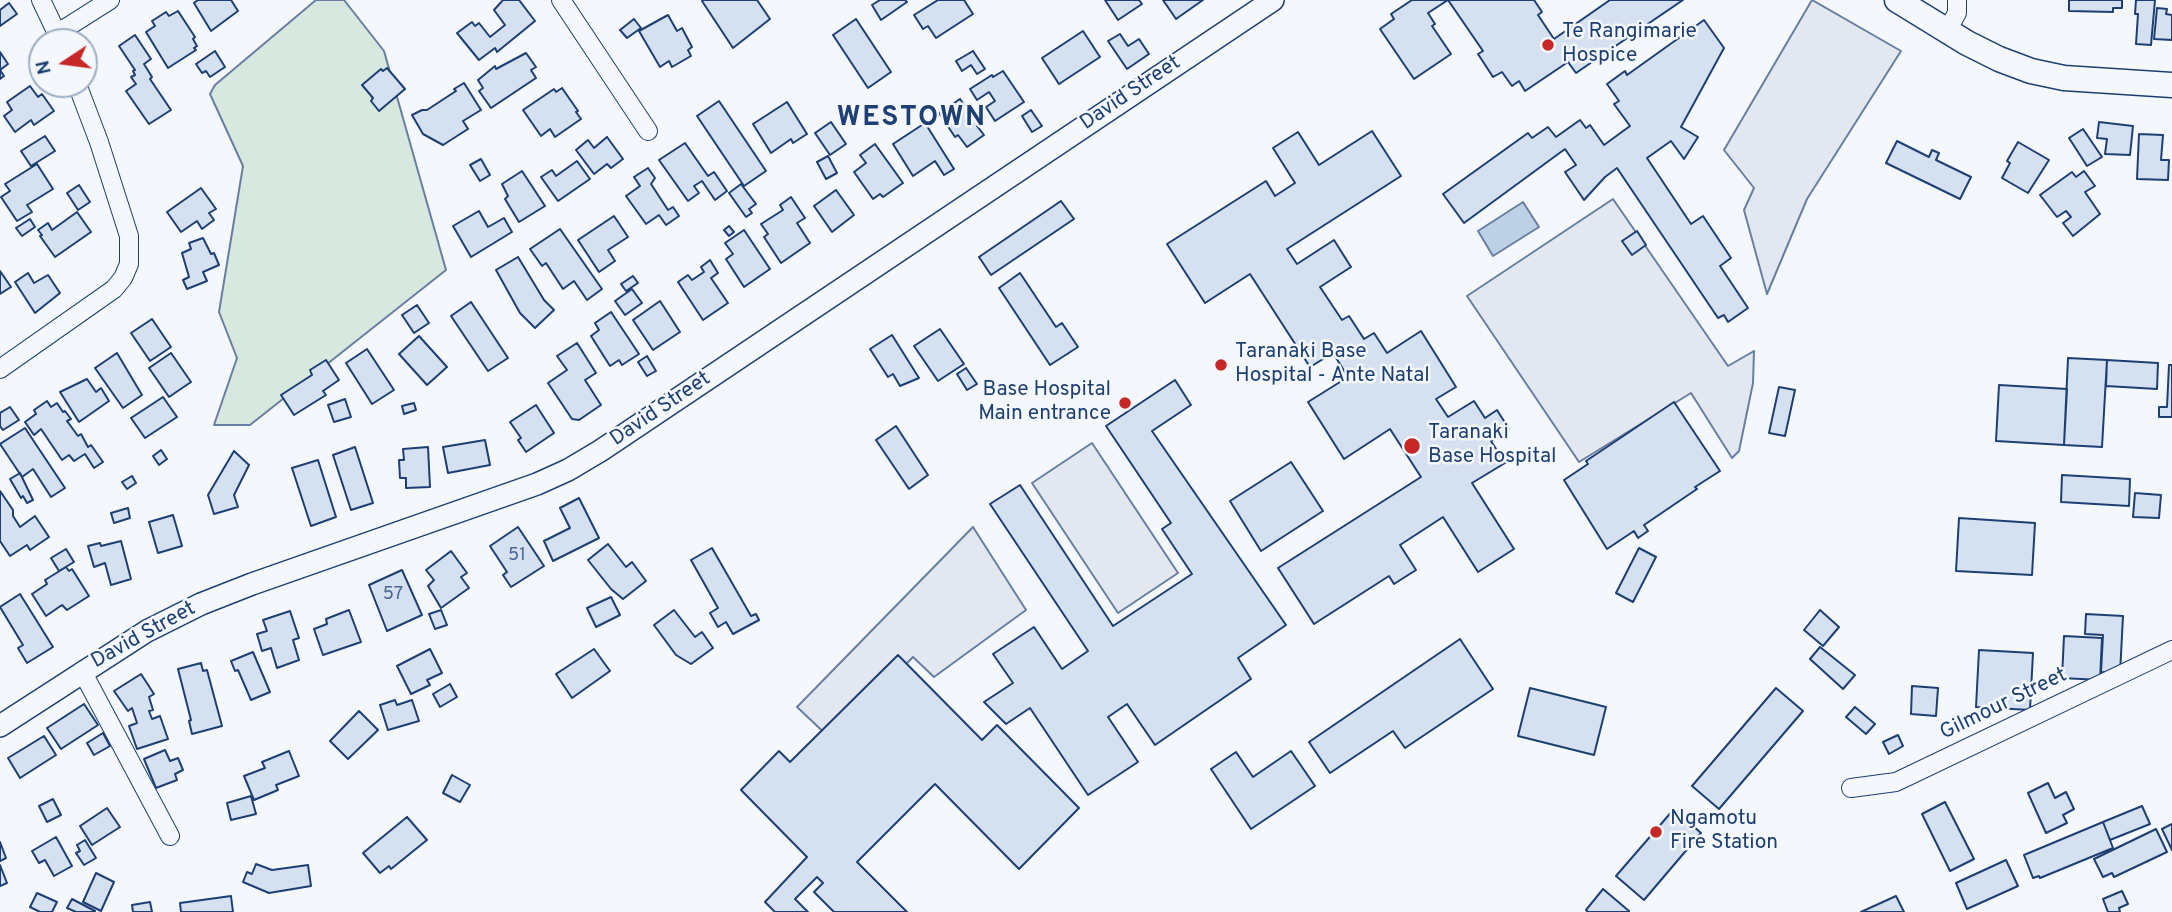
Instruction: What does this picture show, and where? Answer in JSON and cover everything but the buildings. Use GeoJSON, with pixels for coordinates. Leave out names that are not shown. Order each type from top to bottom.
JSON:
{"type":"FeatureCollection","features":[{"type":"Feature","properties":{"kind":"main road"},"geometry":{"type":"LineString","coordinates":[[1897,0],[1998,59],[2031,71],[2064,78],[2172,85]]}},
{"type":"Feature","properties":{"kind":"street"},"geometry":{"type":"LineString","coordinates":[[41,0],[55,28]]}},
{"type":"Feature","properties":{"kind":"street"},"geometry":{"type":"LineString","coordinates":[[72,28],[110,0]]}},
{"type":"Feature","properties":{"kind":"street"},"geometry":{"type":"LineString","coordinates":[[561,0],[648,131]]}},
{"type":"Feature","properties":{"kind":"street","name":"David Street"},"geometry":{"type":"LineString","coordinates":[[0,726],[147,631],[201,604],[537,484],[568,470],[1273,0]]}},
{"type":"Feature","properties":{"kind":"street"},"geometry":{"type":"LineString","coordinates":[[1947,31],[1957,13],[1957,0]]}},
{"type":"Feature","properties":{"kind":"street"},"geometry":{"type":"LineString","coordinates":[[0,369],[114,289],[129,264],[129,236],[82,98]]}},
{"type":"Feature","properties":{"kind":"street","name":"Gilmour Street"},"geometry":{"type":"LineString","coordinates":[[1852,788],[1896,782],[2172,650]]}},
{"type":"Feature","properties":{"kind":"street"},"geometry":{"type":"LineString","coordinates":[[82,671],[170,836]]}},
{"type":"Feature","properties":{"kind":"shaded area"},"geometry":{"type":"Polygon","coordinates":[[[316,0],[344,0],[384,51],[446,270],[250,425],[214,425],[237,358],[219,312],[243,166],[210,94],[215,85],[316,0]]]}},
{"type":"Feature","properties":{"kind":"shaded area"},"geometry":{"type":"Polygon","coordinates":[[[1812,0],[1901,51],[1807,199],[1767,294],[1744,210],[1754,188],[1724,150],[1812,0]]]}},
{"type":"Feature","properties":{"kind":"shaded area"},"geometry":{"type":"Polygon","coordinates":[[[1613,199],[1728,366],[1754,351],[1753,383],[1739,451],[1732,458],[1691,393],[1579,462],[1467,296],[1613,199]]]}},
{"type":"Feature","properties":{"kind":"shaded area"},"geometry":{"type":"Polygon","coordinates":[[[1092,443],[1178,573],[1118,613],[1032,483],[1092,443]]]}},
{"type":"Feature","properties":{"kind":"shaded area"},"geometry":{"type":"Polygon","coordinates":[[[973,527],[1026,610],[934,677],[913,657],[832,740],[797,707],[973,527]]]}},
{"type":"Feature","properties":{"kind":"water"},"geometry":{"type":"Polygon","coordinates":[[[1523,202],[1539,227],[1493,256],[1478,231],[1523,202]]]}},
{"type":"Feature","properties":{"kind":"place","name":"Te Rangimarie Hospice"},"geometry":{"type":"Point","coordinates":[1548,45]}},
{"type":"Feature","properties":{"kind":"place","name":"Taranaki Base Hospital - Ante Natal"},"geometry":{"type":"Point","coordinates":[1221,365]}},
{"type":"Feature","properties":{"kind":"place","name":"Base Hospital Main entrance"},"geometry":{"type":"Point","coordinates":[1125,403]}},
{"type":"Feature","properties":{"kind":"place","name":"Taranaki Base Hospital"},"geometry":{"type":"Point","coordinates":[1412,446]}},
{"type":"Feature","properties":{"kind":"place","name":"Ngamotu Fire Station"},"geometry":{"type":"Point","coordinates":[1656,832]}},
{"type":"Feature","properties":{"kind":"district","name":"WESTOWN"},"geometry":{"type":"Point","coordinates":[912,119]}}]}
